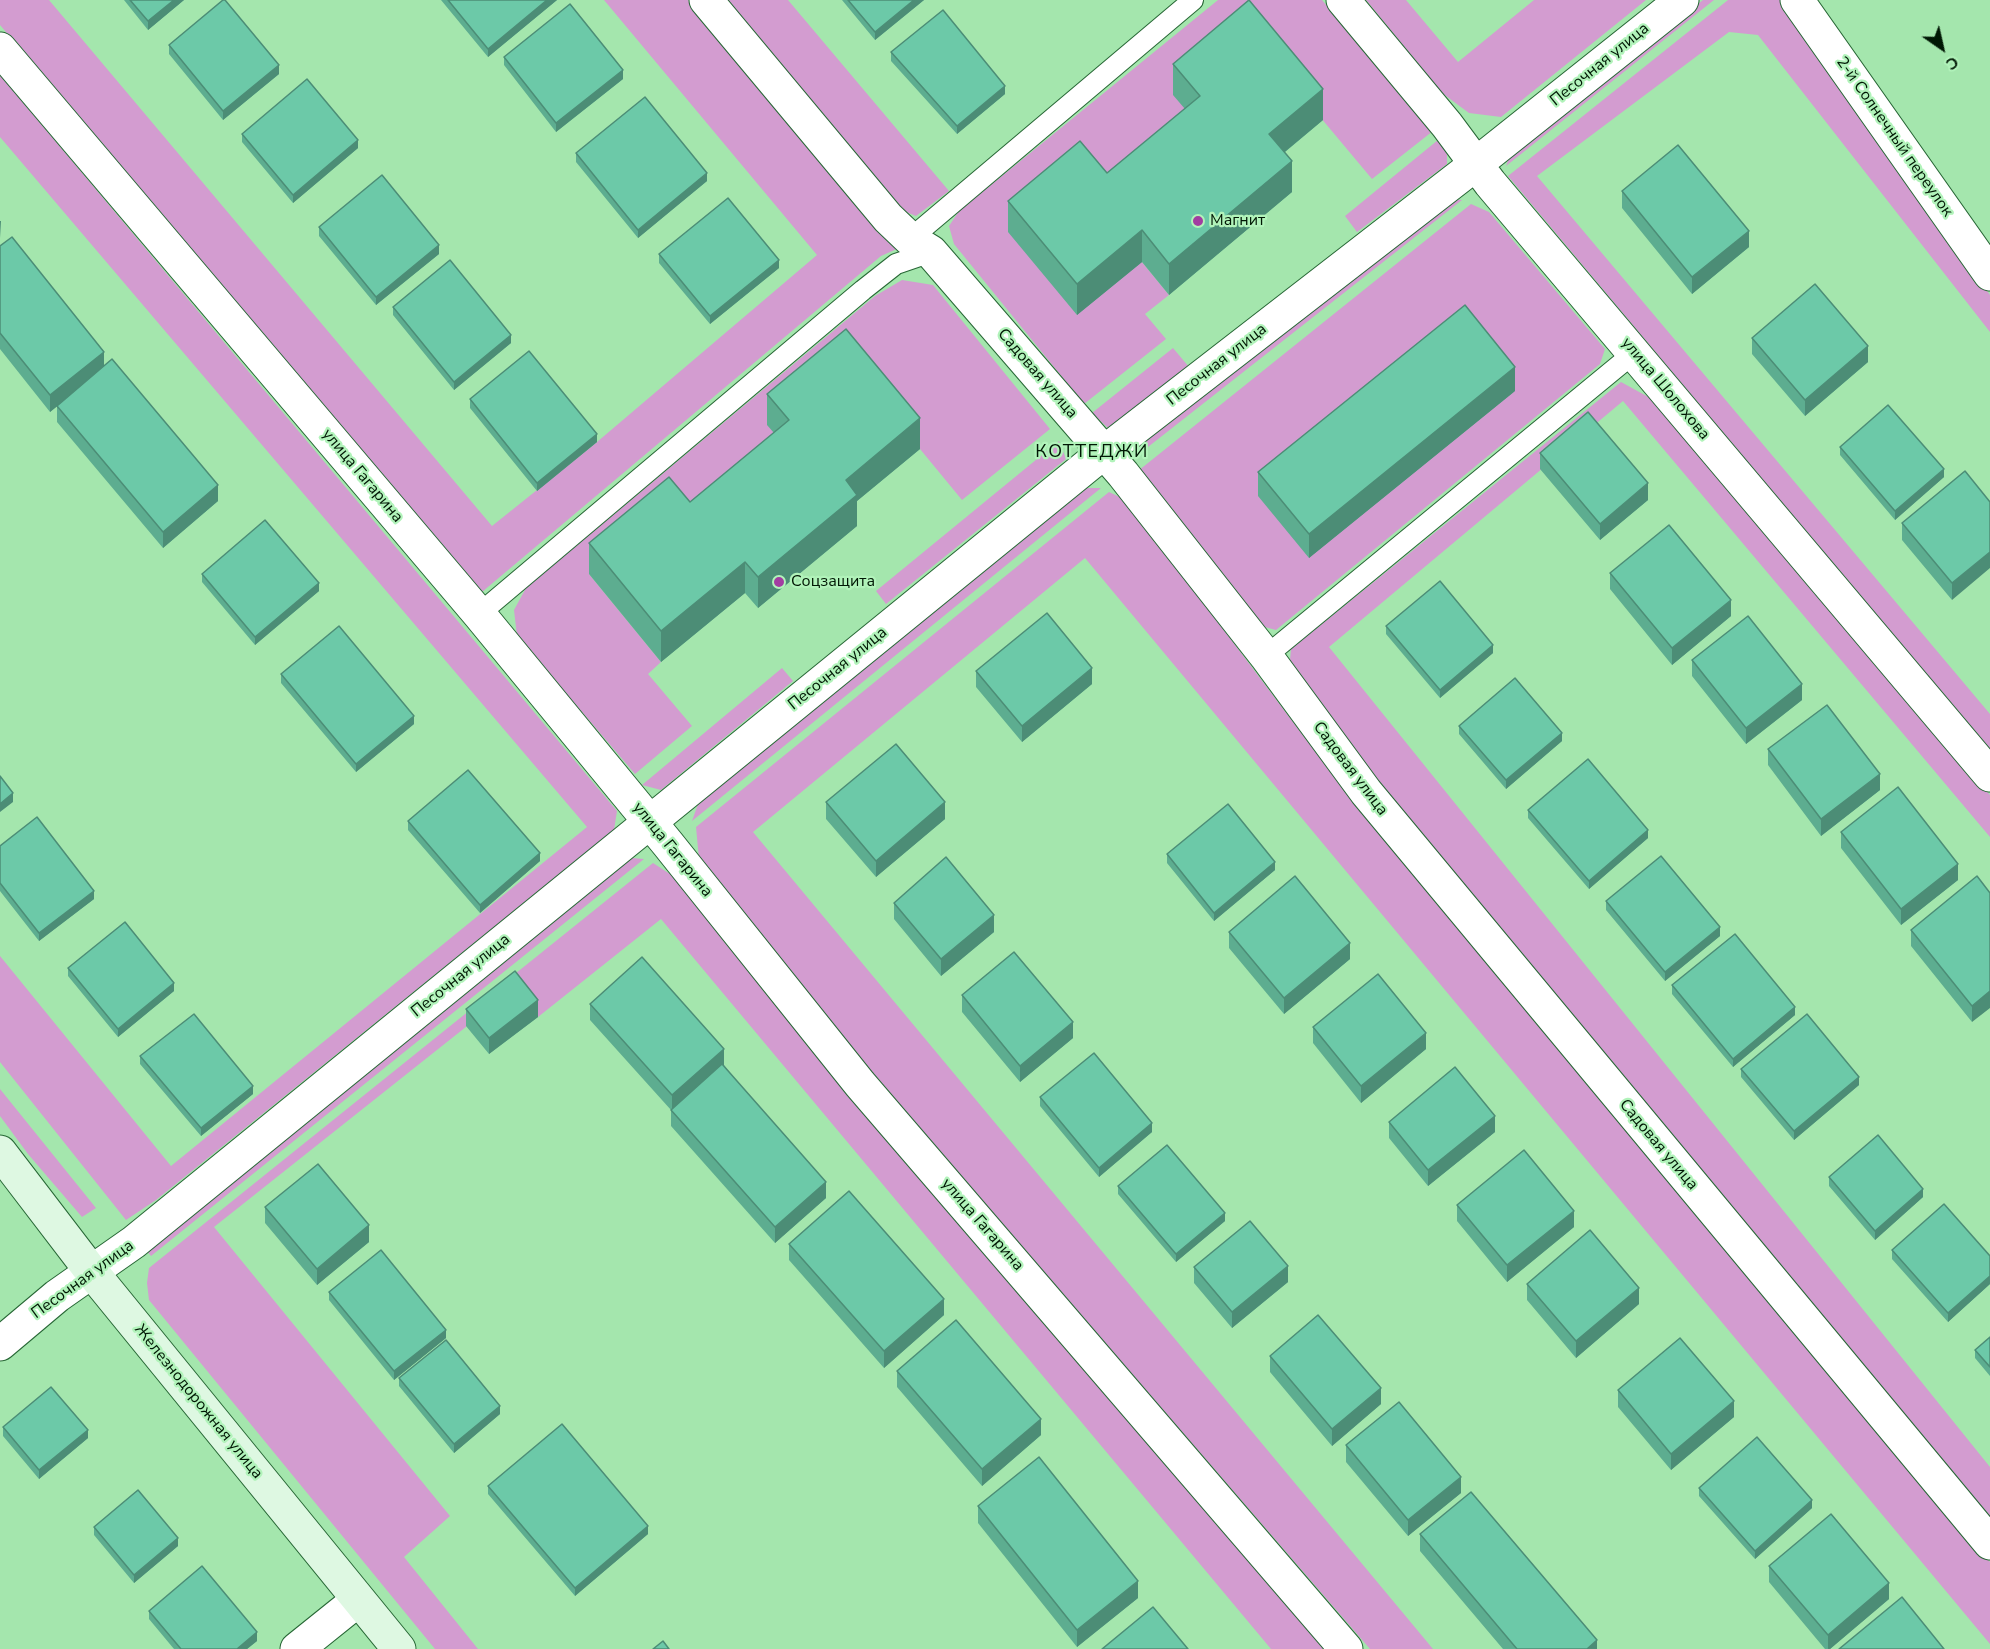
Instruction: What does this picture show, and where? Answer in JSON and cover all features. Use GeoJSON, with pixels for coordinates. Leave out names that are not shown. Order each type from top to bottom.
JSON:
{"type":"FeatureCollection","features":[{"type":"Feature","properties":{"kind":"street","name":"Садовая улица"},"geometry":{"type":"LineString","coordinates":[[706,0],[888,218],[921,245],[1123,474],[1266,656],[1380,810],[1990,1543]]}},
{"type":"Feature","properties":{"kind":"street","name":"улица Шолохова"},"geometry":{"type":"LineString","coordinates":[[1343,0],[1447,125],[1476,164],[1990,775]]}},
{"type":"Feature","properties":{"kind":"street","name":"Песочная улица"},"geometry":{"type":"LineString","coordinates":[[0,1344],[57,1296],[134,1242],[1103,453],[1476,164],[1682,0]]}},
{"type":"Feature","properties":{"kind":"street","name":"2-й Солнечный переулок"},"geometry":{"type":"LineString","coordinates":[[1797,0],[1990,274]]}},
{"type":"Feature","properties":{"kind":"street","name":"улица Гагарина"},"geometry":{"type":"LineString","coordinates":[[0,49],[479,614],[860,1084],[1347,1649]]}},
{"type":"Feature","properties":{"kind":"street","name":"Железнодорожная улица"},"geometry":{"type":"LineString","coordinates":[[0,1152],[92,1270],[399,1649]]}},
{"type":"Feature","properties":{"kind":"street"},"geometry":{"type":"LineString","coordinates":[[297,1649],[358,1600]]}},
{"type":"Feature","properties":{"kind":"lane"},"geometry":{"type":"LineString","coordinates":[[479,614],[863,290],[921,245],[1193,0]]}},
{"type":"Feature","properties":{"kind":"lane"},"geometry":{"type":"LineString","coordinates":[[1266,656],[1634,353]]}},
{"type":"Feature","properties":{"kind":"shaded area"},"geometry":{"type":"Polygon","coordinates":[[[0,0],[49,0],[492,526],[597,442],[817,255],[604,0],[688,0],[871,218],[899,248],[881,256],[482,592],[0,25],[0,0]]]}},
{"type":"Feature","properties":{"kind":"shaded area"},"geometry":{"type":"Polygon","coordinates":[[[719,0],[788,0],[949,191],[916,216],[891,206],[719,0]]]}},
{"type":"Feature","properties":{"kind":"shaded area"},"geometry":{"type":"Polygon","coordinates":[[[1218,0],[1322,0],[1433,131],[1372,179],[1249,32],[1200,127],[1142,262],[1169,295],[1145,314],[1166,339],[1084,404],[954,244],[949,226],[959,211],[1218,0]]]}},
{"type":"Feature","properties":{"kind":"shaded area"},"geometry":{"type":"Polygon","coordinates":[[[1366,0],[1406,0],[1458,62],[1534,0],[1646,0],[1501,117],[1469,113],[1442,93],[1366,0]]]}},
{"type":"Feature","properties":{"kind":"shaded area"},"geometry":{"type":"Polygon","coordinates":[[[1703,0],[1714,0],[1506,166],[1511,153],[1703,0]]]}},
{"type":"Feature","properties":{"kind":"shaded area"},"geometry":{"type":"Polygon","coordinates":[[[1728,0],[1785,0],[1990,295],[1990,332],[1758,35],[1729,32],[1537,176],[1990,714],[1990,752],[1508,176],[1728,0]]]}},
{"type":"Feature","properties":{"kind":"shaded area"},"geometry":{"type":"Polygon","coordinates":[[[0,75],[617,811],[614,830],[156,1200],[126,1220],[0,1062],[0,956],[171,1166],[587,827],[0,137],[0,75]]]}},
{"type":"Feature","properties":{"kind":"shaded area"},"geometry":{"type":"Polygon","coordinates":[[[1438,140],[1447,154],[1447,164],[1357,232],[1345,216],[1438,140]]]}},
{"type":"Feature","properties":{"kind":"shaded area"},"geometry":{"type":"Polygon","coordinates":[[[1451,199],[1462,200],[1134,458],[1136,448],[1451,199]]]}},
{"type":"Feature","properties":{"kind":"shaded area"},"geometry":{"type":"Polygon","coordinates":[[[1471,204],[1489,212],[1605,349],[1600,364],[1276,630],[1261,626],[1138,471],[1471,204]]]}},
{"type":"Feature","properties":{"kind":"shaded area"},"geometry":{"type":"Polygon","coordinates":[[[902,280],[933,285],[1050,429],[962,500],[920,449],[768,425],[789,451],[589,574],[661,662],[648,674],[692,726],[635,774],[517,636],[514,610],[526,588],[875,296],[902,280]]]}},
{"type":"Feature","properties":{"kind":"shaded area"},"geometry":{"type":"Polygon","coordinates":[[[1173,348],[1189,367],[1109,429],[1092,413],[1173,348]]]}},
{"type":"Feature","properties":{"kind":"shaded area"},"geometry":{"type":"Polygon","coordinates":[[[1621,382],[1652,399],[1990,795],[1990,837],[1623,401],[1329,647],[1990,1467],[1990,1523],[1370,780],[1289,671],[1291,649],[1621,382]]]}},
{"type":"Feature","properties":{"kind":"shaded area"},"geometry":{"type":"Polygon","coordinates":[[[1059,441],[1066,459],[886,604],[876,591],[1059,441]]]}},
{"type":"Feature","properties":{"kind":"shaded area"},"geometry":{"type":"Polygon","coordinates":[[[1087,488],[1101,488],[692,821],[698,804],[1087,488]]]}},
{"type":"Feature","properties":{"kind":"shaded area"},"geometry":{"type":"Polygon","coordinates":[[[1109,492],[1126,500],[1357,807],[1990,1562],[1990,1644],[1085,558],[753,832],[1433,1649],[1370,1649],[867,1068],[699,859],[696,827],[1109,492]]]}},
{"type":"Feature","properties":{"kind":"shaded area"},"geometry":{"type":"Polygon","coordinates":[[[782,668],[793,681],[661,790],[642,785],[782,668]]]}},
{"type":"Feature","properties":{"kind":"shaded area"},"geometry":{"type":"Polygon","coordinates":[[[632,858],[644,859],[151,1256],[146,1250],[632,858]]]}},
{"type":"Feature","properties":{"kind":"shaded area"},"geometry":{"type":"Polygon","coordinates":[[[653,863],[670,874],[685,890],[1325,1649],[1271,1649],[661,919],[538,1017],[515,988],[214,1227],[450,1516],[404,1557],[478,1649],[435,1649],[149,1300],[147,1283],[149,1268],[653,863]]]}},
{"type":"Feature","properties":{"kind":"shaded area"},"geometry":{"type":"Polygon","coordinates":[[[0,1089],[96,1208],[82,1217],[28,1154],[0,1116],[0,1089]]]}},
{"type":"Feature","properties":{"kind":"building"},"geometry":{"type":"Polygon","coordinates":[[[130,0],[174,0],[148,21],[130,0]]]}},
{"type":"Feature","properties":{"kind":"building"},"geometry":{"type":"Polygon","coordinates":[[[223,0],[279,65],[223,111],[169,45],[223,0]]]}},
{"type":"Feature","properties":{"kind":"building"},"geometry":{"type":"Polygon","coordinates":[[[448,0],[547,0],[488,49],[448,0]]]}},
{"type":"Feature","properties":{"kind":"building"},"geometry":{"type":"Polygon","coordinates":[[[848,0],[914,0],[875,32],[848,0]]]}},
{"type":"Feature","properties":{"kind":"building"},"geometry":{"type":"Polygon","coordinates":[[[1249,0],[1323,89],[1269,134],[1292,161],[1169,264],[1142,230],[1077,284],[1008,201],[1080,141],[1107,173],[1200,96],[1173,64],[1249,0]]]}},
{"type":"Feature","properties":{"kind":"building"},"geometry":{"type":"Polygon","coordinates":[[[570,4],[623,70],[556,123],[504,57],[570,4]]]}},
{"type":"Feature","properties":{"kind":"building"},"geometry":{"type":"Polygon","coordinates":[[[943,10],[1005,86],[957,126],[891,52],[943,10]]]}},
{"type":"Feature","properties":{"kind":"building"},"geometry":{"type":"Polygon","coordinates":[[[307,79],[358,140],[293,195],[242,134],[307,79]]]}},
{"type":"Feature","properties":{"kind":"building"},"geometry":{"type":"Polygon","coordinates":[[[645,97],[707,173],[638,230],[576,153],[645,97]]]}},
{"type":"Feature","properties":{"kind":"building"},"geometry":{"type":"Polygon","coordinates":[[[1678,145],[1749,231],[1692,277],[1622,191],[1678,145]]]}},
{"type":"Feature","properties":{"kind":"building"},"geometry":{"type":"Polygon","coordinates":[[[382,175],[439,245],[376,297],[319,227],[382,175]]]}},
{"type":"Feature","properties":{"kind":"building"},"geometry":{"type":"Polygon","coordinates":[[[728,198],[779,260],[710,316],[659,254],[728,198]]]}},
{"type":"Feature","properties":{"kind":"building"},"geometry":{"type":"Polygon","coordinates":[[[12,237],[104,352],[50,395],[0,333],[0,246],[12,237]]]}},
{"type":"Feature","properties":{"kind":"building"},"geometry":{"type":"Polygon","coordinates":[[[450,260],[511,335],[454,382],[393,307],[450,260]]]}},
{"type":"Feature","properties":{"kind":"building"},"geometry":{"type":"Polygon","coordinates":[[[1815,284],[1868,346],[1805,400],[1752,338],[1815,284]]]}},
{"type":"Feature","properties":{"kind":"building"},"geometry":{"type":"Polygon","coordinates":[[[1465,305],[1515,367],[1309,534],[1258,472],[1465,305]]]}},
{"type":"Feature","properties":{"kind":"building"},"geometry":{"type":"Polygon","coordinates":[[[846,329],[920,418],[846,480],[857,495],[758,577],[745,562],[661,631],[589,543],[669,477],[690,502],[789,420],[767,394],[846,329]]]}},
{"type":"Feature","properties":{"kind":"building"},"geometry":{"type":"Polygon","coordinates":[[[529,351],[597,434],[537,483],[470,399],[529,351]]]}},
{"type":"Feature","properties":{"kind":"building"},"geometry":{"type":"Polygon","coordinates":[[[112,359],[218,485],[163,532],[57,406],[112,359]]]}},
{"type":"Feature","properties":{"kind":"building"},"geometry":{"type":"Polygon","coordinates":[[[1888,405],[1944,469],[1895,511],[1840,447],[1888,405]]]}},
{"type":"Feature","properties":{"kind":"building"},"geometry":{"type":"Polygon","coordinates":[[[1588,412],[1648,483],[1600,524],[1540,453],[1588,412]]]}},
{"type":"Feature","properties":{"kind":"building"},"geometry":{"type":"Polygon","coordinates":[[[1965,471],[1990,502],[1990,552],[1952,583],[1902,523],[1965,471]]]}},
{"type":"Feature","properties":{"kind":"building"},"geometry":{"type":"Polygon","coordinates":[[[265,520],[319,583],[255,637],[202,574],[265,520]]]}},
{"type":"Feature","properties":{"kind":"building"},"geometry":{"type":"Polygon","coordinates":[[[1669,525],[1731,600],[1672,648],[1610,573],[1669,525]]]}},
{"type":"Feature","properties":{"kind":"building"},"geometry":{"type":"Polygon","coordinates":[[[1440,581],[1493,645],[1440,690],[1386,626],[1440,581]]]}},
{"type":"Feature","properties":{"kind":"building"},"geometry":{"type":"Polygon","coordinates":[[[1047,613],[1092,668],[1022,726],[976,671],[1047,613]]]}},
{"type":"Feature","properties":{"kind":"building"},"geometry":{"type":"Polygon","coordinates":[[[1748,616],[1802,684],[1746,728],[1692,660],[1748,616]]]}},
{"type":"Feature","properties":{"kind":"building"},"geometry":{"type":"Polygon","coordinates":[[[339,626],[414,716],[356,764],[281,674],[339,626]]]}},
{"type":"Feature","properties":{"kind":"building"},"geometry":{"type":"Polygon","coordinates":[[[1515,678],[1562,733],[1506,780],[1459,726],[1515,678]]]}},
{"type":"Feature","properties":{"kind":"building"},"geometry":{"type":"Polygon","coordinates":[[[1827,705],[1880,774],[1821,819],[1768,749],[1827,705]]]}},
{"type":"Feature","properties":{"kind":"building"},"geometry":{"type":"Polygon","coordinates":[[[896,744],[945,802],[876,861],[826,802],[896,744]]]}},
{"type":"Feature","properties":{"kind":"building"},"geometry":{"type":"Polygon","coordinates":[[[1588,759],[1648,830],[1589,881],[1528,810],[1588,759]]]}},
{"type":"Feature","properties":{"kind":"building"},"geometry":{"type":"Polygon","coordinates":[[[468,770],[540,853],[480,905],[408,821],[468,770]]]}},
{"type":"Feature","properties":{"kind":"building"},"geometry":{"type":"Polygon","coordinates":[[[0,776],[13,793],[0,804],[0,776]]]}},
{"type":"Feature","properties":{"kind":"building"},"geometry":{"type":"Polygon","coordinates":[[[1898,787],[1958,864],[1901,909],[1841,832],[1898,787]]]}},
{"type":"Feature","properties":{"kind":"building"},"geometry":{"type":"Polygon","coordinates":[[[1228,804],[1275,862],[1214,913],[1167,854],[1228,804]]]}},
{"type":"Feature","properties":{"kind":"building"},"geometry":{"type":"Polygon","coordinates":[[[37,817],[94,891],[39,933],[0,883],[0,846],[37,817]]]}},
{"type":"Feature","properties":{"kind":"building"},"geometry":{"type":"Polygon","coordinates":[[[1661,856],[1720,927],[1665,972],[1606,901],[1661,856]]]}},
{"type":"Feature","properties":{"kind":"building"},"geometry":{"type":"Polygon","coordinates":[[[946,857],[994,915],[941,959],[894,903],[946,857]]]}},
{"type":"Feature","properties":{"kind":"building"},"geometry":{"type":"Polygon","coordinates":[[[1295,876],[1350,943],[1284,998],[1229,932],[1295,876]]]}},
{"type":"Feature","properties":{"kind":"building"},"geometry":{"type":"Polygon","coordinates":[[[1977,876],[1990,893],[1990,991],[1972,1006],[1911,930],[1977,876]]]}},
{"type":"Feature","properties":{"kind":"building"},"geometry":{"type":"Polygon","coordinates":[[[125,922],[174,983],[118,1029],[68,968],[125,922]]]}},
{"type":"Feature","properties":{"kind":"building"},"geometry":{"type":"Polygon","coordinates":[[[1735,934],[1795,1007],[1733,1059],[1672,985],[1735,934]]]}},
{"type":"Feature","properties":{"kind":"building"},"geometry":{"type":"Polygon","coordinates":[[[1014,952],[1073,1022],[1020,1066],[962,995],[1014,952]]]}},
{"type":"Feature","properties":{"kind":"building"},"geometry":{"type":"Polygon","coordinates":[[[642,957],[724,1049],[672,1095],[590,1004],[642,957]]]}},
{"type":"Feature","properties":{"kind":"building"},"geometry":{"type":"Polygon","coordinates":[[[515,971],[538,1000],[489,1038],[466,1009],[515,971]]]}},
{"type":"Feature","properties":{"kind":"building"},"geometry":{"type":"Polygon","coordinates":[[[1378,974],[1426,1033],[1361,1086],[1313,1027],[1378,974]]]}},
{"type":"Feature","properties":{"kind":"building"},"geometry":{"type":"Polygon","coordinates":[[[194,1014],[253,1086],[201,1128],[140,1056],[194,1014]]]}},
{"type":"Feature","properties":{"kind":"building"},"geometry":{"type":"Polygon","coordinates":[[[1807,1014],[1859,1077],[1794,1131],[1741,1069],[1807,1014]]]}},
{"type":"Feature","properties":{"kind":"building"},"geometry":{"type":"Polygon","coordinates":[[[1094,1053],[1152,1123],[1099,1168],[1040,1097],[1094,1053]]]}},
{"type":"Feature","properties":{"kind":"building"},"geometry":{"type":"Polygon","coordinates":[[[722,1064],[826,1182],[775,1227],[671,1110],[722,1064]]]}},
{"type":"Feature","properties":{"kind":"building"},"geometry":{"type":"Polygon","coordinates":[[[1455,1067],[1495,1116],[1428,1170],[1389,1122],[1455,1067]]]}},
{"type":"Feature","properties":{"kind":"building"},"geometry":{"type":"Polygon","coordinates":[[[1878,1135],[1923,1189],[1875,1231],[1829,1177],[1878,1135]]]}},
{"type":"Feature","properties":{"kind":"building"},"geometry":{"type":"Polygon","coordinates":[[[1167,1145],[1225,1213],[1176,1254],[1118,1186],[1167,1145]]]}},
{"type":"Feature","properties":{"kind":"building"},"geometry":{"type":"Polygon","coordinates":[[[1524,1150],[1574,1211],[1507,1265],[1457,1205],[1524,1150]]]}},
{"type":"Feature","properties":{"kind":"building"},"geometry":{"type":"Polygon","coordinates":[[[318,1164],[369,1225],[317,1269],[265,1207],[318,1164]]]}},
{"type":"Feature","properties":{"kind":"building"},"geometry":{"type":"Polygon","coordinates":[[[849,1191],[944,1299],[884,1351],[789,1244],[849,1191]]]}},
{"type":"Feature","properties":{"kind":"building"},"geometry":{"type":"Polygon","coordinates":[[[1944,1204],[1990,1256],[1990,1276],[1948,1313],[1892,1250],[1944,1204]]]}},
{"type":"Feature","properties":{"kind":"building"},"geometry":{"type":"Polygon","coordinates":[[[1250,1221],[1288,1266],[1232,1312],[1194,1267],[1250,1221]]]}},
{"type":"Feature","properties":{"kind":"building"},"geometry":{"type":"Polygon","coordinates":[[[1590,1230],[1639,1288],[1576,1341],[1527,1284],[1590,1230]]]}},
{"type":"Feature","properties":{"kind":"building"},"geometry":{"type":"Polygon","coordinates":[[[381,1250],[446,1330],[394,1371],[329,1292],[381,1250]]]}},
{"type":"Feature","properties":{"kind":"building"},"geometry":{"type":"Polygon","coordinates":[[[1318,1315],[1381,1388],[1332,1429],[1270,1356],[1318,1315]]]}},
{"type":"Feature","properties":{"kind":"building"},"geometry":{"type":"Polygon","coordinates":[[[956,1320],[1041,1419],[982,1469],[897,1371],[956,1320]]]}},
{"type":"Feature","properties":{"kind":"building"},"geometry":{"type":"Polygon","coordinates":[[[1990,1337],[1990,1367],[1975,1350],[1990,1337]]]}},
{"type":"Feature","properties":{"kind":"building"},"geometry":{"type":"Polygon","coordinates":[[[1680,1338],[1734,1401],[1671,1454],[1618,1390],[1680,1338]]]}},
{"type":"Feature","properties":{"kind":"building"},"geometry":{"type":"Polygon","coordinates":[[[446,1340],[500,1406],[454,1444],[399,1378],[446,1340]]]}},
{"type":"Feature","properties":{"kind":"building"},"geometry":{"type":"Polygon","coordinates":[[[51,1387],[88,1430],[39,1470],[3,1427],[51,1387]]]}},
{"type":"Feature","properties":{"kind":"building"},"geometry":{"type":"Polygon","coordinates":[[[1399,1402],[1461,1477],[1408,1520],[1346,1445],[1399,1402]]]}},
{"type":"Feature","properties":{"kind":"building"},"geometry":{"type":"Polygon","coordinates":[[[562,1424],[648,1526],[575,1588],[488,1486],[562,1424]]]}},
{"type":"Feature","properties":{"kind":"building"},"geometry":{"type":"Polygon","coordinates":[[[1757,1437],[1812,1500],[1755,1551],[1699,1488],[1757,1437]]]}},
{"type":"Feature","properties":{"kind":"building"},"geometry":{"type":"Polygon","coordinates":[[[1039,1457],[1138,1581],[1077,1630],[978,1506],[1039,1457]]]}},
{"type":"Feature","properties":{"kind":"building"},"geometry":{"type":"Polygon","coordinates":[[[138,1490],[178,1538],[134,1575],[94,1527],[138,1490]]]}},
{"type":"Feature","properties":{"kind":"building"},"geometry":{"type":"Polygon","coordinates":[[[1471,1492],[1597,1640],[1587,1649],[1517,1649],[1420,1534],[1471,1492]]]}},
{"type":"Feature","properties":{"kind":"building"},"geometry":{"type":"Polygon","coordinates":[[[1831,1514],[1889,1583],[1828,1635],[1769,1566],[1831,1514]]]}},
{"type":"Feature","properties":{"kind":"building"},"geometry":{"type":"Polygon","coordinates":[[[202,1566],[257,1632],[237,1649],[181,1649],[149,1611],[202,1566]]]}},
{"type":"Feature","properties":{"kind":"building"},"geometry":{"type":"Polygon","coordinates":[[[1902,1597],[1944,1649],[1839,1649],[1902,1597]]]}},
{"type":"Feature","properties":{"kind":"building"},"geometry":{"type":"Polygon","coordinates":[[[1153,1607],[1188,1649],[1102,1649],[1153,1607]]]}},
{"type":"Feature","properties":{"kind":"building"},"geometry":{"type":"Polygon","coordinates":[[[663,1641],[669,1649],[653,1649],[663,1641]]]}},
{"type":"Feature","properties":{"kind":"place","name":"Магнит"},"geometry":{"type":"Point","coordinates":[1198,221]}},
{"type":"Feature","properties":{"kind":"place","name":"Соцзащита"},"geometry":{"type":"Point","coordinates":[779,582]}},
{"type":"Feature","properties":{"kind":"district","name":"КОТТЕДЖИ"},"geometry":{"type":"Point","coordinates":[1092,453]}}]}
